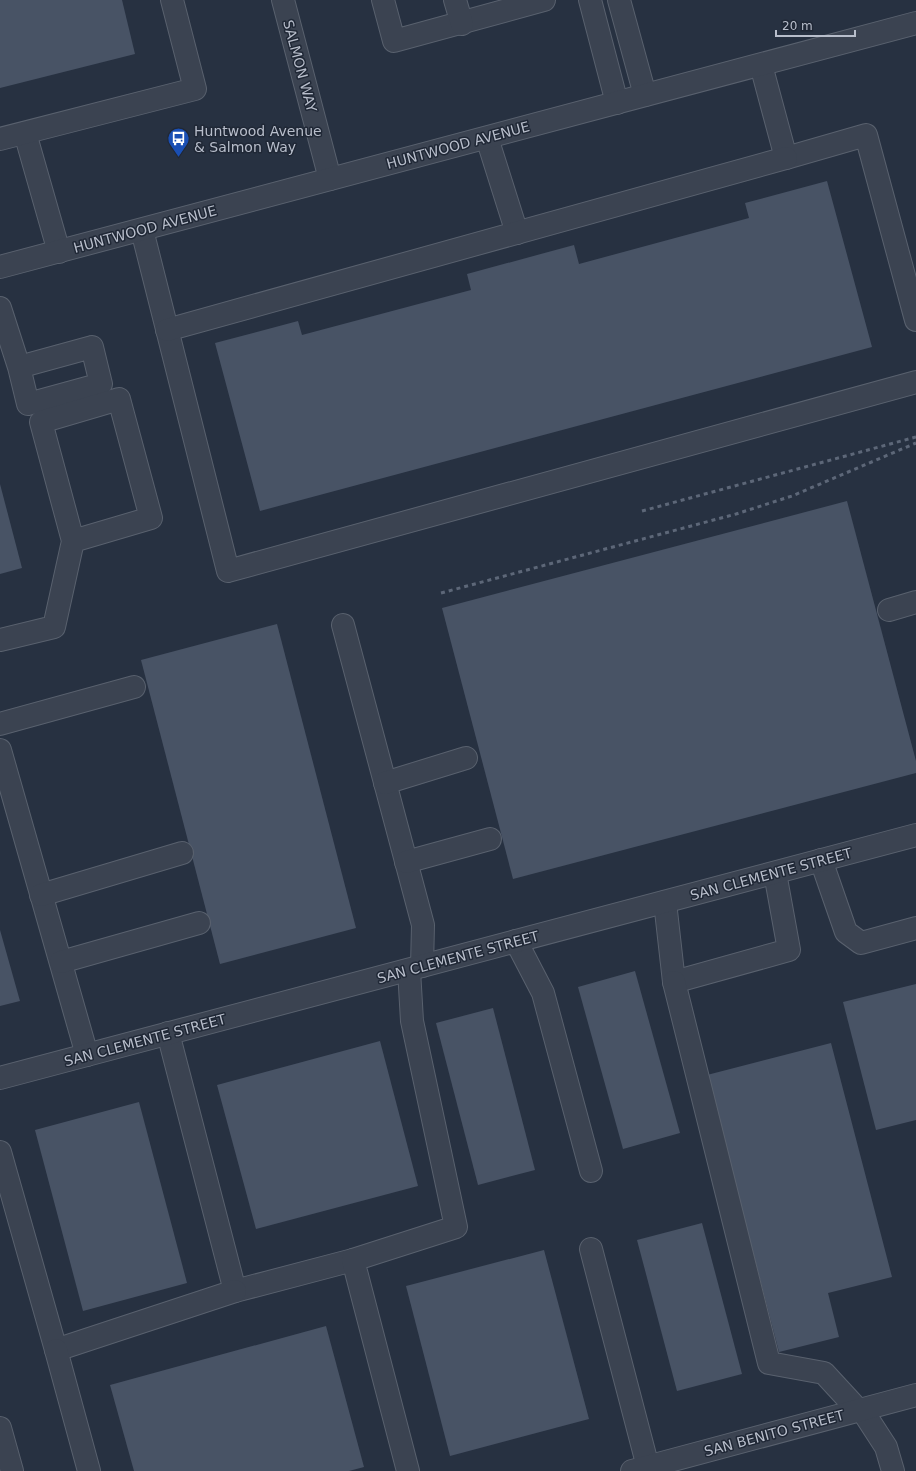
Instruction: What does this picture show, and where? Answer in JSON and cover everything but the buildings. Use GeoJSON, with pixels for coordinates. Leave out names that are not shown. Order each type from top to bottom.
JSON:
{"type":"FeatureCollection","features":[{"type":"Feature","properties":{"kind":"street"},"geometry":{"type":"LineString","coordinates":[[0,139],[195,89],[172,0]]}},
{"type":"Feature","properties":{"kind":"street","name":"SALMON WAY"},"geometry":{"type":"LineString","coordinates":[[283,0],[330,179]]}},
{"type":"Feature","properties":{"kind":"street"},"geometry":{"type":"LineString","coordinates":[[383,0],[394,41],[462,24],[544,0]]}},
{"type":"Feature","properties":{"kind":"street"},"geometry":{"type":"LineString","coordinates":[[455,0],[462,24]]}},
{"type":"Feature","properties":{"kind":"street"},"geometry":{"type":"LineString","coordinates":[[590,0],[617,103]]}},
{"type":"Feature","properties":{"kind":"street"},"geometry":{"type":"LineString","coordinates":[[619,0],[645,95]]}},
{"type":"Feature","properties":{"kind":"street","name":"HUNTWOOD AVENUE"},"geometry":{"type":"LineString","coordinates":[[0,268],[916,23]]}},
{"type":"Feature","properties":{"kind":"street"},"geometry":{"type":"LineString","coordinates":[[761,65],[786,158]]}},
{"type":"Feature","properties":{"kind":"street"},"geometry":{"type":"LineString","coordinates":[[25,133],[59,252]]}},
{"type":"Feature","properties":{"kind":"street"},"geometry":{"type":"LineString","coordinates":[[167,330],[866,135],[916,320]]}},
{"type":"Feature","properties":{"kind":"street"},"geometry":{"type":"LineString","coordinates":[[488,138],[517,233]]}},
{"type":"Feature","properties":{"kind":"street"},"geometry":{"type":"LineString","coordinates":[[142,230],[228,571],[916,382]]}},
{"type":"Feature","properties":{"kind":"street"},"geometry":{"type":"LineString","coordinates":[[0,308],[19,367]]}},
{"type":"Feature","properties":{"kind":"street"},"geometry":{"type":"LineString","coordinates":[[0,640],[54,627],[72,541],[41,422],[119,399],[151,518],[72,541]]}},
{"type":"Feature","properties":{"kind":"street"},"geometry":{"type":"LineString","coordinates":[[889,610],[916,602]]}},
{"type":"Feature","properties":{"kind":"street"},"geometry":{"type":"LineString","coordinates":[[56,1350],[235,1291],[353,1260],[456,1227],[412,1021],[415,968],[424,926],[343,625]]}},
{"type":"Feature","properties":{"kind":"street"},"geometry":{"type":"LineString","coordinates":[[0,724],[134,687]]}},
{"type":"Feature","properties":{"kind":"street"},"geometry":{"type":"LineString","coordinates":[[0,750],[87,1055]]}},
{"type":"Feature","properties":{"kind":"street"},"geometry":{"type":"LineString","coordinates":[[385,783],[466,758]]}},
{"type":"Feature","properties":{"kind":"street","name":"SAN CLEMENTE STREET"},"geometry":{"type":"LineString","coordinates":[[0,1078],[916,835]]}},
{"type":"Feature","properties":{"kind":"street"},"geometry":{"type":"LineString","coordinates":[[406,862],[490,839]]}},
{"type":"Feature","properties":{"kind":"street"},"geometry":{"type":"LineString","coordinates":[[41,895],[182,853]]}},
{"type":"Feature","properties":{"kind":"street"},"geometry":{"type":"LineString","coordinates":[[822,860],[846,932],[861,943],[916,928]]}},
{"type":"Feature","properties":{"kind":"street"},"geometry":{"type":"LineString","coordinates":[[674,982],[789,950],[775,873]]}},
{"type":"Feature","properties":{"kind":"street"},"geometry":{"type":"LineString","coordinates":[[665,902],[674,982],[769,1363],[824,1373],[861,1410],[886,1446],[893,1471]]}},
{"type":"Feature","properties":{"kind":"street"},"geometry":{"type":"LineString","coordinates":[[61,962],[199,923]]}},
{"type":"Feature","properties":{"kind":"street"},"geometry":{"type":"LineString","coordinates":[[516,941],[543,993],[591,1170]]}},
{"type":"Feature","properties":{"kind":"street"},"geometry":{"type":"LineString","coordinates":[[168,1033],[235,1291]]}},
{"type":"Feature","properties":{"kind":"street"},"geometry":{"type":"LineString","coordinates":[[0,1152],[90,1471]]}},
{"type":"Feature","properties":{"kind":"street"},"geometry":{"type":"LineString","coordinates":[[591,1249],[640,1469]]}},
{"type":"Feature","properties":{"kind":"street"},"geometry":{"type":"LineString","coordinates":[[353,1260],[408,1471]]}},
{"type":"Feature","properties":{"kind":"street","name":"SAN BENITO STREET"},"geometry":{"type":"LineString","coordinates":[[640,1469],[916,1395]]}},
{"type":"Feature","properties":{"kind":"street"},"geometry":{"type":"LineString","coordinates":[[0,1428],[12,1471]]}},
{"type":"Feature","properties":{"kind":"railway"},"geometry":{"type":"LineString","coordinates":[[642,511],[916,437]]}},
{"type":"Feature","properties":{"kind":"railway"},"geometry":{"type":"LineString","coordinates":[[441,593],[736,514],[792,496],[916,443]]}},
{"type":"Feature","properties":{"kind":"place","name":"Huntwood Avenue & Salmon Way"},"geometry":{"type":"Point","coordinates":[179,158]}}]}
